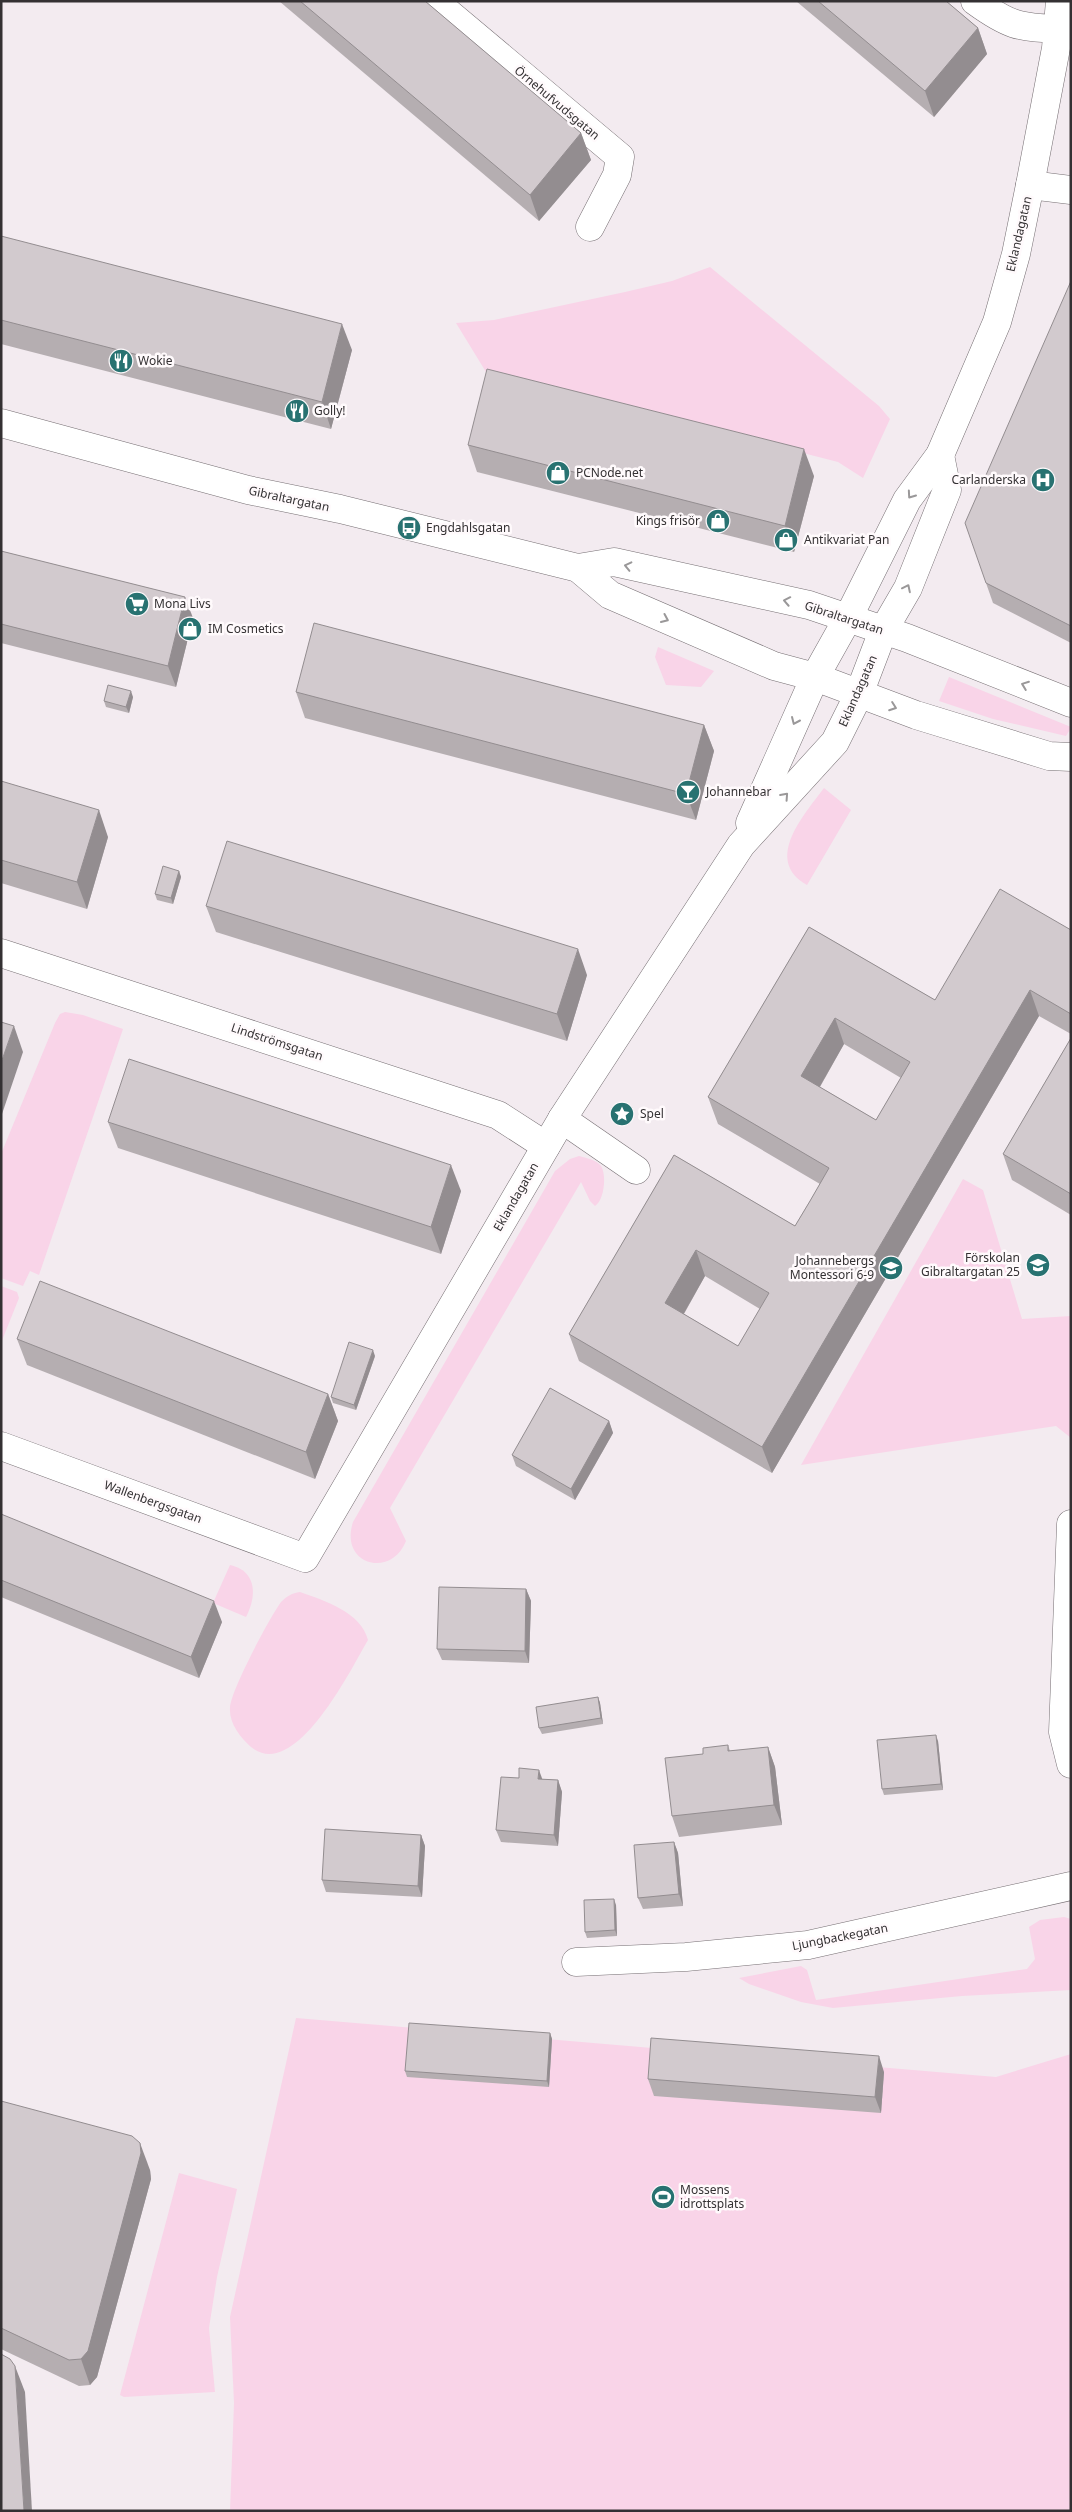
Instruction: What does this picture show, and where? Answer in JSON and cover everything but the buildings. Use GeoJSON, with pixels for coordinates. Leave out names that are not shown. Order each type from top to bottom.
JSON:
{"type":"FeatureCollection","features":[{"type":"Feature","properties":{"kind":"street","name":"Örnehufvudsgatan"},"geometry":{"type":"LineString","coordinates":[[434,1],[620,157],[617,175],[590,227]]}},
{"type":"Feature","properties":{"kind":"street"},"geometry":{"type":"LineString","coordinates":[[975,1],[1013,25],[1027,28],[1059,29]]}},
{"type":"Feature","properties":{"kind":"street","name":"Eklandagatan"},"geometry":{"type":"LineString","coordinates":[[741,845],[815,677],[848,618],[907,500],[940,455],[996,322],[1016,254],[1030,185],[1059,29],[1060,1]]}},
{"type":"Feature","properties":{"kind":"street"},"geometry":{"type":"LineString","coordinates":[[1030,185],[1071,190]]}},
{"type":"Feature","properties":{"kind":"street","name":"Gibraltargatan"},"geometry":{"type":"LineString","coordinates":[[1,423],[248,490],[340,509],[578,568],[614,562],[809,605],[883,631],[1071,703]]}},
{"type":"Feature","properties":{"kind":"street","name":"Eklandagatan"},"geometry":{"type":"LineString","coordinates":[[305,1558],[562,1119],[741,845],[834,742],[859,694],[883,631],[908,588],[947,490],[940,455]]}},
{"type":"Feature","properties":{"kind":"street","name":"Gibraltargatan"},"geometry":{"type":"LineString","coordinates":[[578,568],[610,595],[774,666],[815,677],[916,715],[1060,757],[1071,776]]}},
{"type":"Feature","properties":{"kind":"street","name":"Lindströmsgatan"},"geometry":{"type":"LineString","coordinates":[[1,954],[498,1115],[546,1146]]}},
{"type":"Feature","properties":{"kind":"street"},"geometry":{"type":"LineString","coordinates":[[562,1119],[636,1170]]}},
{"type":"Feature","properties":{"kind":"street","name":"Wallenbergsgatan"},"geometry":{"type":"LineString","coordinates":[[1,1446],[305,1558]]}},
{"type":"Feature","properties":{"kind":"street"},"geometry":{"type":"LineString","coordinates":[[1071,1524],[1063,1732],[1071,1764]]}},
{"type":"Feature","properties":{"kind":"street","name":"Ljungbackegatan"},"geometry":{"type":"LineString","coordinates":[[576,1962],[686,1957],[808,1945],[1071,1886]]}},
{"type":"Feature","properties":{"kind":"shaded area"},"geometry":{"type":"Polygon","coordinates":[[[710,267],[879,406],[890,419],[863,478],[838,462],[486,372],[456,323],[494,320],[625,292],[672,281],[710,267]]]}},
{"type":"Feature","properties":{"kind":"shaded area"},"geometry":{"type":"Polygon","coordinates":[[[658,647],[714,671],[701,687],[666,685],[655,657],[658,647]]]}},
{"type":"Feature","properties":{"kind":"shaded area"},"geometry":{"type":"Polygon","coordinates":[[[949,677],[1071,728],[1066,736],[993,719],[939,701],[949,677]]]}},
{"type":"Feature","properties":{"kind":"shaded area"},"geometry":{"type":"Polygon","coordinates":[[[824,788],[851,810],[807,885],[794,875],[788,863],[788,850],[791,837],[798,824],[824,788]]]}},
{"type":"Feature","properties":{"kind":"shaded area"},"geometry":{"type":"Polygon","coordinates":[[[65,1012],[83,1015],[123,1029],[39,1275],[30,1271],[23,1286],[1,1278],[1,1154],[55,1023],[60,1014],[65,1012]]]}},
{"type":"Feature","properties":{"kind":"shaded area"},"geometry":{"type":"Polygon","coordinates":[[[579,1156],[594,1161],[601,1166],[604,1181],[601,1199],[595,1206],[590,1201],[581,1182],[390,1508],[406,1541],[399,1553],[389,1560],[379,1563],[369,1562],[360,1557],[353,1548],[351,1537],[353,1522],[555,1171],[570,1159],[579,1156]]]}},
{"type":"Feature","properties":{"kind":"shaded area"},"geometry":{"type":"Polygon","coordinates":[[[963,1179],[983,1190],[1022,1319],[1071,1316],[1071,1438],[1056,1426],[801,1465],[963,1179]]]}},
{"type":"Feature","properties":{"kind":"shaded area"},"geometry":{"type":"Polygon","coordinates":[[[1,1286],[17,1292],[19,1298],[1,1343],[1,1286]]]}},
{"type":"Feature","properties":{"kind":"shaded area"},"geometry":{"type":"Polygon","coordinates":[[[230,1565],[239,1568],[245,1573],[252,1585],[252,1601],[246,1617],[213,1603],[230,1565]]]}},
{"type":"Feature","properties":{"kind":"shaded area"},"geometry":{"type":"Polygon","coordinates":[[[300,1592],[331,1604],[350,1615],[364,1630],[368,1640],[349,1674],[320,1718],[303,1737],[285,1750],[268,1754],[251,1747],[243,1739],[233,1724],[230,1708],[243,1671],[276,1610],[285,1598],[300,1592]]]}},
{"type":"Feature","properties":{"kind":"shaded area"},"geometry":{"type":"Polygon","coordinates":[[[1064,1917],[1071,1919],[1071,1990],[962,1996],[833,2008],[801,2002],[749,1984],[739,1978],[801,1966],[807,1970],[816,2000],[1027,1969],[1035,1959],[1029,1927],[1040,1920],[1064,1917]]]}},
{"type":"Feature","properties":{"kind":"shaded area","name":"Mossens idrottsplats"},"geometry":{"type":"Polygon","coordinates":[[[296,2018],[996,2077],[1071,2054],[1071,2511],[230,2511],[234,2403],[230,2317],[296,2018]]]}},
{"type":"Feature","properties":{"kind":"shaded area"},"geometry":{"type":"Polygon","coordinates":[[[179,2173],[237,2189],[217,2277],[209,2328],[215,2392],[124,2397],[120,2395],[179,2173]]]}},
{"type":"Feature","properties":{"kind":"place","name":"Wokie"},"geometry":{"type":"Point","coordinates":[121,361]}},
{"type":"Feature","properties":{"kind":"place","name":"Golly!"},"geometry":{"type":"Point","coordinates":[297,411]}},
{"type":"Feature","properties":{"kind":"place","name":"PCNode.net"},"geometry":{"type":"Point","coordinates":[558,473]}},
{"type":"Feature","properties":{"kind":"place","name":"Carlanderska"},"geometry":{"type":"Point","coordinates":[1043,480]}},
{"type":"Feature","properties":{"kind":"place","name":"Kings frisör"},"geometry":{"type":"Point","coordinates":[718,521]}},
{"type":"Feature","properties":{"kind":"place","name":"Engdahlsgatan"},"geometry":{"type":"Point","coordinates":[409,528]}},
{"type":"Feature","properties":{"kind":"place","name":"Antikvariat Pan"},"geometry":{"type":"Point","coordinates":[786,540]}},
{"type":"Feature","properties":{"kind":"place","name":"Mona Livs"},"geometry":{"type":"Point","coordinates":[137,604]}},
{"type":"Feature","properties":{"kind":"place","name":"IM Cosmetics"},"geometry":{"type":"Point","coordinates":[190,629]}},
{"type":"Feature","properties":{"kind":"place","name":"Johannebar"},"geometry":{"type":"Point","coordinates":[688,792]}},
{"type":"Feature","properties":{"kind":"place","name":"Spel"},"geometry":{"type":"Point","coordinates":[622,1114]}},
{"type":"Feature","properties":{"kind":"place","name":"Förskolan Gibraltargatan 25"},"geometry":{"type":"Point","coordinates":[1038,1265]}},
{"type":"Feature","properties":{"kind":"place","name":"Johannebergs Montessori 6-9"},"geometry":{"type":"Point","coordinates":[891,1268]}},
{"type":"Feature","properties":{"kind":"place","name":"Mossens idrottsplats"},"geometry":{"type":"Point","coordinates":[663,2197]}}]}
